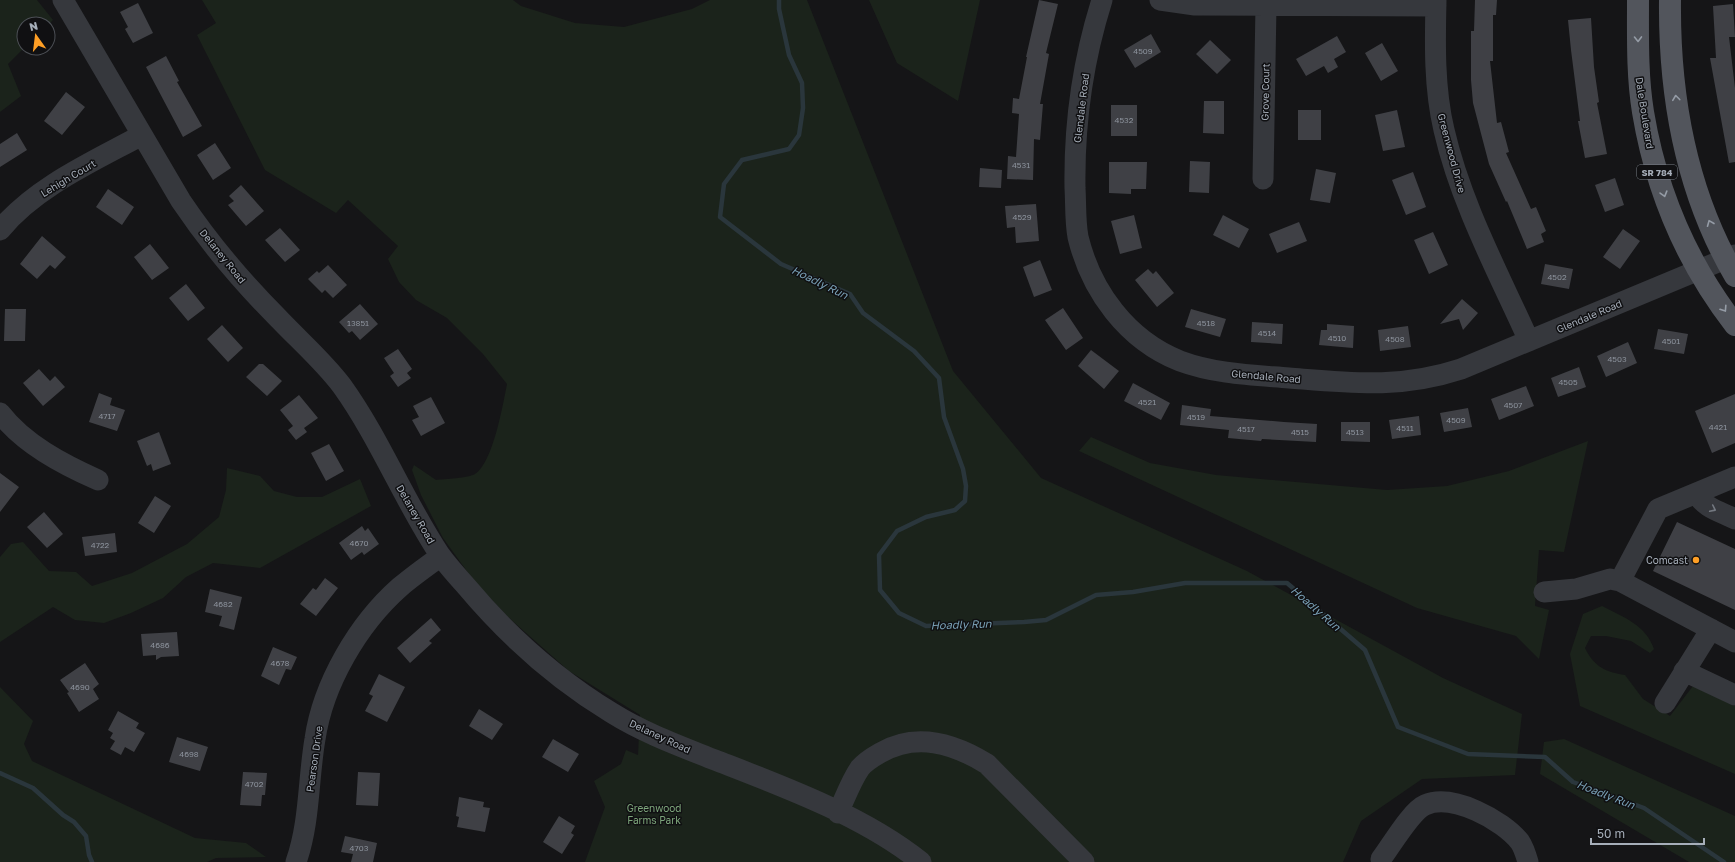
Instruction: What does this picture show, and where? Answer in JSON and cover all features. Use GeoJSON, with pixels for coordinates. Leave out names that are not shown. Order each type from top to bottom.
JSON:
{"type":"FeatureCollection","features":[{"type":"Feature","properties":{"kind":"main road","name":"Dale Boulevard"},"geometry":{"type":"LineString","coordinates":[[1638,0],[1639,71],[1643,112],[1651,152],[1666,202],[1678,232],[1699,270],[1735,325]]}},
{"type":"Feature","properties":{"kind":"main road","name":"SR 784"},"geometry":{"type":"LineString","coordinates":[[1670,0],[1672,66],[1682,135],[1696,187],[1732,263]]}},
{"type":"Feature","properties":{"kind":"street","name":"Delaney Road"},"geometry":{"type":"LineString","coordinates":[[63,0],[181,201],[203,233],[228,266],[320,361],[341,385],[361,416],[414,512],[441,556],[495,620],[519,644],[572,687],[613,714],[646,732],[680,747],[812,800],[886,838],[920,862]]}},
{"type":"Feature","properties":{"kind":"street","name":"Glendale Road"},"geometry":{"type":"LineString","coordinates":[[1102,0],[1089,51],[1078,119],[1075,168],[1078,235],[1084,257],[1095,283],[1116,314],[1133,332],[1152,346],[1178,360],[1198,367],[1223,372],[1356,384],[1392,384],[1444,374],[1529,341],[1699,270],[1732,263]]}},
{"type":"Feature","properties":{"kind":"street"},"geometry":{"type":"LineString","coordinates":[[1160,0],[1195,5],[1436,3]]}},
{"type":"Feature","properties":{"kind":"street","name":"Greenwood Drive"},"geometry":{"type":"LineString","coordinates":[[1436,3],[1436,60],[1438,95],[1444,129],[1451,156],[1461,189],[1529,341]]}},
{"type":"Feature","properties":{"kind":"street","name":"Grove Court"},"geometry":{"type":"LineString","coordinates":[[1263,179],[1266,5]]}},
{"type":"Feature","properties":{"kind":"street","name":"Lehigh Court"},"geometry":{"type":"LineString","coordinates":[[0,230],[10,218],[28,202],[77,170],[142,135]]}},
{"type":"Feature","properties":{"kind":"street"},"geometry":{"type":"LineString","coordinates":[[0,413],[24,438],[50,456],[98,480]]}},
{"type":"Feature","properties":{"kind":"street"},"geometry":{"type":"LineString","coordinates":[[1620,581],[1658,510],[1735,477]]}},
{"type":"Feature","properties":{"kind":"street"},"geometry":{"type":"LineString","coordinates":[[1696,493],[1699,500],[1704,504],[1735,519]]}},
{"type":"Feature","properties":{"kind":"street","name":"Pearson Drive"},"geometry":{"type":"LineString","coordinates":[[296,862],[301,848],[307,817],[312,756],[317,726],[326,697],[341,664],[355,639],[398,588],[441,556]]}},
{"type":"Feature","properties":{"kind":"street"},"geometry":{"type":"LineString","coordinates":[[1544,592],[1576,589],[1610,579],[1620,581],[1735,642]]}},
{"type":"Feature","properties":{"kind":"street"},"geometry":{"type":"LineString","coordinates":[[1664,703],[1711,629]]}},
{"type":"Feature","properties":{"kind":"street"},"geometry":{"type":"LineString","coordinates":[[1684,671],[1735,695]]}},
{"type":"Feature","properties":{"kind":"street"},"geometry":{"type":"LineString","coordinates":[[838,813],[858,771],[877,755],[892,747],[908,742],[941,744],[968,753],[987,764],[1084,862]]}},
{"type":"Feature","properties":{"kind":"street"},"geometry":{"type":"LineString","coordinates":[[1381,859],[1413,814],[1424,805],[1436,801],[1458,804],[1486,815],[1500,824],[1521,843],[1528,862]]}},
{"type":"Feature","properties":{"kind":"green space"},"geometry":{"type":"Polygon","coordinates":[[[0,0],[37,0],[50,16],[16,16],[16,56],[8,64],[21,96],[0,112],[0,0]]]}},
{"type":"Feature","properties":{"kind":"green space","name":"Greenwood Farms Park"},"geometry":{"type":"Polygon","coordinates":[[[202,0],[513,0],[521,6],[575,23],[624,27],[692,9],[710,0],[807,0],[953,371],[1041,478],[1247,571],[1443,678],[1522,714],[1515,775],[1422,779],[1361,821],[1343,862],[585,862],[605,807],[594,781],[621,764],[626,750],[638,755],[640,715],[569,671],[508,617],[474,581],[443,538],[421,495],[412,470],[414,465],[436,480],[475,474],[481,468],[492,446],[507,384],[483,354],[447,318],[416,300],[399,282],[388,259],[398,246],[348,200],[336,213],[265,170],[197,35],[216,23],[202,0]]]}},
{"type":"Feature","properties":{"kind":"green space"},"geometry":{"type":"Polygon","coordinates":[[[869,0],[980,0],[958,101],[897,63],[869,0]]]}},
{"type":"Feature","properties":{"kind":"green space"},"geometry":{"type":"Polygon","coordinates":[[[1091,437],[1150,463],[1216,475],[1387,490],[1447,486],[1509,471],[1588,441],[1564,552],[1539,550],[1535,606],[1549,610],[1539,659],[1516,636],[1417,608],[1079,451],[1091,437]]]}},
{"type":"Feature","properties":{"kind":"green space"},"geometry":{"type":"Polygon","coordinates":[[[227,468],[260,476],[274,491],[297,497],[322,497],[360,479],[371,506],[260,568],[213,563],[186,577],[163,598],[131,613],[104,623],[75,620],[53,607],[0,642],[0,557],[11,544],[23,542],[49,571],[76,572],[92,586],[132,573],[187,544],[219,517],[226,490],[227,468]]]}},
{"type":"Feature","properties":{"kind":"green space"},"geometry":{"type":"Polygon","coordinates":[[[1602,606],[1626,618],[1640,628],[1654,649],[1650,653],[1631,641],[1606,636],[1591,636],[1585,648],[1592,660],[1601,668],[1625,675],[1643,699],[1670,716],[1693,686],[1735,706],[1735,774],[1580,706],[1570,654],[1583,614],[1602,606]]]}},
{"type":"Feature","properties":{"kind":"green space"},"geometry":{"type":"Polygon","coordinates":[[[0,687],[33,721],[24,744],[32,761],[195,838],[246,843],[266,857],[216,858],[207,862],[0,862],[0,687]]]}},
{"type":"Feature","properties":{"kind":"green space"},"geometry":{"type":"Polygon","coordinates":[[[1564,739],[1735,816],[1735,862],[1689,862],[1540,774],[1544,742],[1564,739]]]}},
{"type":"Feature","properties":{"kind":"building"},"geometry":{"type":"Polygon","coordinates":[[[1039,0],[1058,4],[1046,53],[1049,54],[1040,104],[1043,104],[1040,140],[1034,139],[1033,180],[1007,179],[1008,156],[1016,157],[1019,114],[1012,113],[1013,98],[1019,99],[1026,57],[1039,0]]]}},
{"type":"Feature","properties":{"kind":"building"},"geometry":{"type":"Polygon","coordinates":[[[1475,0],[1497,0],[1496,15],[1493,15],[1493,61],[1490,61],[1497,123],[1501,122],[1509,152],[1506,153],[1531,209],[1536,207],[1546,231],[1541,234],[1544,242],[1527,249],[1507,201],[1506,202],[1489,164],[1473,103],[1471,80],[1471,31],[1474,31],[1475,0]]]}},
{"type":"Feature","properties":{"kind":"building"},"geometry":{"type":"Polygon","coordinates":[[[138,3],[153,33],[133,43],[125,29],[128,27],[120,12],[138,3]]]}},
{"type":"Feature","properties":{"kind":"building"},"geometry":{"type":"Polygon","coordinates":[[[1733,4],[1735,37],[1729,37],[1735,88],[1735,162],[1729,163],[1710,58],[1716,58],[1713,6],[1733,4]]]}},
{"type":"Feature","properties":{"kind":"building"},"geometry":{"type":"Polygon","coordinates":[[[1591,18],[1594,67],[1599,102],[1597,103],[1607,154],[1585,158],[1578,121],[1580,121],[1568,20],[1591,18]]]}},
{"type":"Feature","properties":{"kind":"building"},"geometry":{"type":"Polygon","coordinates":[[[1151,34],[1161,52],[1135,68],[1124,50],[1151,34]]]}},
{"type":"Feature","properties":{"kind":"building"},"geometry":{"type":"Polygon","coordinates":[[[1337,36],[1346,52],[1334,59],[1338,67],[1328,73],[1324,66],[1306,76],[1296,59],[1337,36]]]}},
{"type":"Feature","properties":{"kind":"building"},"geometry":{"type":"Polygon","coordinates":[[[1210,40],[1231,60],[1217,74],[1196,54],[1210,40]]]}},
{"type":"Feature","properties":{"kind":"building"},"geometry":{"type":"Polygon","coordinates":[[[1382,43],[1398,71],[1381,81],[1365,53],[1382,43]]]}},
{"type":"Feature","properties":{"kind":"building"},"geometry":{"type":"Polygon","coordinates":[[[166,56],[179,81],[177,82],[202,126],[183,137],[146,67],[166,56]]]}},
{"type":"Feature","properties":{"kind":"building"},"geometry":{"type":"Polygon","coordinates":[[[66,92],[85,107],[62,135],[44,121],[66,92]]]}},
{"type":"Feature","properties":{"kind":"building"},"geometry":{"type":"Polygon","coordinates":[[[1204,101],[1224,101],[1224,134],[1203,133],[1204,101]]]}},
{"type":"Feature","properties":{"kind":"building"},"geometry":{"type":"Polygon","coordinates":[[[1111,105],[1137,105],[1137,136],[1111,136],[1111,105]]]}},
{"type":"Feature","properties":{"kind":"building"},"geometry":{"type":"Polygon","coordinates":[[[1298,110],[1321,110],[1321,140],[1298,140],[1298,110]]]}},
{"type":"Feature","properties":{"kind":"building"},"geometry":{"type":"Polygon","coordinates":[[[1397,110],[1405,147],[1383,151],[1375,115],[1397,110]]]}},
{"type":"Feature","properties":{"kind":"building"},"geometry":{"type":"Polygon","coordinates":[[[17,133],[27,150],[0,167],[0,144],[17,133]]]}},
{"type":"Feature","properties":{"kind":"building"},"geometry":{"type":"Polygon","coordinates":[[[215,143],[231,168],[213,180],[197,155],[215,143]]]}},
{"type":"Feature","properties":{"kind":"building"},"geometry":{"type":"Polygon","coordinates":[[[1190,161],[1210,162],[1209,193],[1189,192],[1190,161]]]}},
{"type":"Feature","properties":{"kind":"building"},"geometry":{"type":"Polygon","coordinates":[[[1109,162],[1147,162],[1146,189],[1131,189],[1131,194],[1109,193],[1109,162]]]}},
{"type":"Feature","properties":{"kind":"building"},"geometry":{"type":"Polygon","coordinates":[[[980,168],[1002,170],[1001,188],[979,187],[980,168]]]}},
{"type":"Feature","properties":{"kind":"building"},"geometry":{"type":"Polygon","coordinates":[[[1316,169],[1336,173],[1330,203],[1310,200],[1316,169]]]}},
{"type":"Feature","properties":{"kind":"building"},"geometry":{"type":"Polygon","coordinates":[[[1413,172],[1426,207],[1406,215],[1392,180],[1413,172]]]}},
{"type":"Feature","properties":{"kind":"building"},"geometry":{"type":"Polygon","coordinates":[[[1615,178],[1624,205],[1605,212],[1595,185],[1615,178]]]}},
{"type":"Feature","properties":{"kind":"building"},"geometry":{"type":"Polygon","coordinates":[[[241,185],[264,211],[246,226],[228,205],[234,201],[229,196],[241,185]]]}},
{"type":"Feature","properties":{"kind":"building"},"geometry":{"type":"Polygon","coordinates":[[[108,189],[134,207],[122,225],[96,207],[108,189]]]}},
{"type":"Feature","properties":{"kind":"building"},"geometry":{"type":"Polygon","coordinates":[[[1036,204],[1039,241],[1016,243],[1015,227],[1007,228],[1005,206],[1036,204]]]}},
{"type":"Feature","properties":{"kind":"building"},"geometry":{"type":"Polygon","coordinates":[[[1134,215],[1142,248],[1120,254],[1111,221],[1134,215]]]}},
{"type":"Feature","properties":{"kind":"building"},"geometry":{"type":"Polygon","coordinates":[[[1223,215],[1249,229],[1239,248],[1213,235],[1223,215]]]}},
{"type":"Feature","properties":{"kind":"building"},"geometry":{"type":"Polygon","coordinates":[[[1299,222],[1307,241],[1277,253],[1269,234],[1299,222]]]}},
{"type":"Feature","properties":{"kind":"building"},"geometry":{"type":"Polygon","coordinates":[[[280,228],[300,250],[285,262],[265,240],[280,228]]]}},
{"type":"Feature","properties":{"kind":"building"},"geometry":{"type":"Polygon","coordinates":[[[1623,229],[1640,241],[1620,269],[1603,257],[1623,229]]]}},
{"type":"Feature","properties":{"kind":"building"},"geometry":{"type":"Polygon","coordinates":[[[1433,232],[1448,265],[1429,274],[1414,240],[1433,232]]]}},
{"type":"Feature","properties":{"kind":"building"},"geometry":{"type":"Polygon","coordinates":[[[42,236],[66,257],[55,269],[50,265],[37,279],[20,264],[42,236]]]}},
{"type":"Feature","properties":{"kind":"building"},"geometry":{"type":"Polygon","coordinates":[[[150,244],[169,268],[152,280],[134,257],[150,244]]]}},
{"type":"Feature","properties":{"kind":"building"},"geometry":{"type":"Polygon","coordinates":[[[1040,260],[1052,290],[1034,297],[1023,267],[1040,260]]]}},
{"type":"Feature","properties":{"kind":"building"},"geometry":{"type":"Polygon","coordinates":[[[1545,264],[1573,269],[1569,289],[1541,284],[1545,264]]]}},
{"type":"Feature","properties":{"kind":"building"},"geometry":{"type":"Polygon","coordinates":[[[328,265],[347,285],[333,298],[325,290],[322,293],[308,279],[317,271],[319,273],[328,265]]]}},
{"type":"Feature","properties":{"kind":"building"},"geometry":{"type":"Polygon","coordinates":[[[1148,269],[1153,274],[1156,271],[1174,293],[1157,307],[1135,280],[1148,269]]]}},
{"type":"Feature","properties":{"kind":"building"},"geometry":{"type":"Polygon","coordinates":[[[186,284],[205,308],[188,321],[169,298],[186,284]]]}},
{"type":"Feature","properties":{"kind":"building"},"geometry":{"type":"Polygon","coordinates":[[[1462,299],[1478,313],[1463,330],[1459,319],[1440,324],[1462,299]]]}},
{"type":"Feature","properties":{"kind":"building"},"geometry":{"type":"Polygon","coordinates":[[[360,304],[378,324],[360,340],[352,331],[349,333],[339,322],[360,304]]]}},
{"type":"Feature","properties":{"kind":"building"},"geometry":{"type":"Polygon","coordinates":[[[1063,308],[1083,338],[1066,350],[1045,320],[1063,308]]]}},
{"type":"Feature","properties":{"kind":"building"},"geometry":{"type":"Polygon","coordinates":[[[5,309],[26,309],[25,341],[4,341],[5,309]]]}},
{"type":"Feature","properties":{"kind":"building"},"geometry":{"type":"Polygon","coordinates":[[[1191,309],[1226,319],[1220,337],[1185,327],[1191,309]]]}},
{"type":"Feature","properties":{"kind":"building"},"geometry":{"type":"Polygon","coordinates":[[[1252,322],[1283,324],[1282,344],[1251,342],[1252,322]]]}},
{"type":"Feature","properties":{"kind":"building"},"geometry":{"type":"Polygon","coordinates":[[[1327,324],[1354,326],[1353,348],[1319,345],[1321,330],[1327,330],[1327,324]]]}},
{"type":"Feature","properties":{"kind":"building"},"geometry":{"type":"Polygon","coordinates":[[[222,325],[243,348],[228,362],[207,339],[222,325]]]}},
{"type":"Feature","properties":{"kind":"building"},"geometry":{"type":"Polygon","coordinates":[[[1408,326],[1411,347],[1380,351],[1378,330],[1408,326]]]}},
{"type":"Feature","properties":{"kind":"building"},"geometry":{"type":"Polygon","coordinates":[[[1658,329],[1688,334],[1684,354],[1654,349],[1658,329]]]}},
{"type":"Feature","properties":{"kind":"building"},"geometry":{"type":"Polygon","coordinates":[[[1628,342],[1637,363],[1606,377],[1597,356],[1628,342]]]}},
{"type":"Feature","properties":{"kind":"building"},"geometry":{"type":"Polygon","coordinates":[[[398,349],[412,369],[407,373],[411,378],[398,387],[390,376],[394,373],[384,358],[398,349]]]}},
{"type":"Feature","properties":{"kind":"building"},"geometry":{"type":"Polygon","coordinates":[[[1091,350],[1119,371],[1104,389],[1078,366],[1091,350]]]}},
{"type":"Feature","properties":{"kind":"building"},"geometry":{"type":"Polygon","coordinates":[[[259,364],[263,364],[282,381],[267,396],[246,377],[259,364]]]}},
{"type":"Feature","properties":{"kind":"building"},"geometry":{"type":"Polygon","coordinates":[[[1579,367],[1586,387],[1558,397],[1551,378],[1579,367]]]}},
{"type":"Feature","properties":{"kind":"building"},"geometry":{"type":"Polygon","coordinates":[[[39,369],[50,381],[55,376],[65,387],[43,406],[23,383],[39,369]]]}},
{"type":"Feature","properties":{"kind":"building"},"geometry":{"type":"Polygon","coordinates":[[[1133,383],[1170,403],[1161,420],[1124,401],[1133,383]]]}},
{"type":"Feature","properties":{"kind":"building"},"geometry":{"type":"Polygon","coordinates":[[[1526,386],[1534,406],[1499,420],[1491,399],[1526,386]]]}},
{"type":"Feature","properties":{"kind":"building"},"geometry":{"type":"Polygon","coordinates":[[[99,393],[112,398],[110,405],[125,410],[117,431],[89,422],[99,393]]]}},
{"type":"Feature","properties":{"kind":"building"},"geometry":{"type":"Polygon","coordinates":[[[1735,394],[1735,443],[1712,453],[1695,411],[1735,394]]]}},
{"type":"Feature","properties":{"kind":"building"},"geometry":{"type":"Polygon","coordinates":[[[299,395],[318,418],[304,428],[307,432],[296,440],[288,430],[293,426],[280,410],[299,395]]]}},
{"type":"Feature","properties":{"kind":"building"},"geometry":{"type":"Polygon","coordinates":[[[431,397],[445,423],[421,436],[412,420],[419,417],[413,406],[431,397]]]}},
{"type":"Feature","properties":{"kind":"building"},"geometry":{"type":"Polygon","coordinates":[[[1182,405],[1211,409],[1210,416],[1317,424],[1316,442],[1262,439],[1261,441],[1228,438],[1229,430],[1180,425],[1182,405]]]}},
{"type":"Feature","properties":{"kind":"building"},"geometry":{"type":"Polygon","coordinates":[[[1468,408],[1472,427],[1444,432],[1440,413],[1468,408]]]}},
{"type":"Feature","properties":{"kind":"building"},"geometry":{"type":"Polygon","coordinates":[[[1419,416],[1421,435],[1392,439],[1389,420],[1419,416]]]}},
{"type":"Feature","properties":{"kind":"building"},"geometry":{"type":"Polygon","coordinates":[[[1341,422],[1370,422],[1370,442],[1341,441],[1341,422]]]}},
{"type":"Feature","properties":{"kind":"building"},"geometry":{"type":"Polygon","coordinates":[[[159,432],[171,464],[153,471],[151,464],[147,466],[137,441],[159,432]]]}},
{"type":"Feature","properties":{"kind":"building"},"geometry":{"type":"Polygon","coordinates":[[[329,444],[344,471],[326,481],[311,453],[329,444]]]}},
{"type":"Feature","properties":{"kind":"building"},"geometry":{"type":"Polygon","coordinates":[[[0,473],[19,487],[0,512],[0,473]]]}},
{"type":"Feature","properties":{"kind":"building"},"geometry":{"type":"Polygon","coordinates":[[[155,496],[171,506],[154,533],[138,523],[155,496]]]}},
{"type":"Feature","properties":{"kind":"building"},"geometry":{"type":"Polygon","coordinates":[[[44,512],[63,534],[47,548],[27,527],[44,512]]]}},
{"type":"Feature","properties":{"kind":"building","name":"Comcast"},"geometry":{"type":"Polygon","coordinates":[[[1677,522],[1735,549],[1735,610],[1653,571],[1677,522]]]}},
{"type":"Feature","properties":{"kind":"building"},"geometry":{"type":"Polygon","coordinates":[[[362,526],[365,531],[368,528],[379,544],[364,555],[362,552],[351,560],[339,543],[362,526]]]}},
{"type":"Feature","properties":{"kind":"building"},"geometry":{"type":"Polygon","coordinates":[[[115,533],[117,552],[85,556],[82,537],[115,533]]]}},
{"type":"Feature","properties":{"kind":"building"},"geometry":{"type":"Polygon","coordinates":[[[325,578],[338,588],[316,616],[300,604],[313,588],[316,590],[325,578]]]}},
{"type":"Feature","properties":{"kind":"building"},"geometry":{"type":"Polygon","coordinates":[[[210,589],[242,597],[234,630],[219,626],[222,616],[205,612],[210,589]]]}},
{"type":"Feature","properties":{"kind":"building"},"geometry":{"type":"Polygon","coordinates":[[[431,618],[441,630],[429,641],[432,643],[410,663],[397,648],[431,618]]]}},
{"type":"Feature","properties":{"kind":"building"},"geometry":{"type":"Polygon","coordinates":[[[177,632],[179,656],[161,657],[156,660],[156,655],[143,656],[141,634],[177,632]]]}},
{"type":"Feature","properties":{"kind":"building"},"geometry":{"type":"Polygon","coordinates":[[[273,647],[297,657],[291,670],[286,669],[279,685],[261,676],[273,647]]]}},
{"type":"Feature","properties":{"kind":"building"},"geometry":{"type":"Polygon","coordinates":[[[85,663],[99,684],[93,689],[99,699],[79,712],[67,693],[69,692],[60,680],[85,663]]]}},
{"type":"Feature","properties":{"kind":"building"},"geometry":{"type":"Polygon","coordinates":[[[379,674],[405,687],[387,722],[365,711],[373,696],[369,694],[379,674]]]}},
{"type":"Feature","properties":{"kind":"building"},"geometry":{"type":"Polygon","coordinates":[[[479,709],[503,724],[492,740],[469,726],[479,709]]]}},
{"type":"Feature","properties":{"kind":"building"},"geometry":{"type":"Polygon","coordinates":[[[118,711],[139,723],[136,728],[145,733],[134,752],[125,747],[121,755],[110,749],[115,741],[110,738],[113,733],[108,730],[118,711]]]}},
{"type":"Feature","properties":{"kind":"building"},"geometry":{"type":"Polygon","coordinates":[[[177,737],[208,747],[200,771],[169,762],[177,737]]]}},
{"type":"Feature","properties":{"kind":"building"},"geometry":{"type":"Polygon","coordinates":[[[553,739],[579,754],[568,772],[542,757],[553,739]]]}},
{"type":"Feature","properties":{"kind":"building"},"geometry":{"type":"Polygon","coordinates":[[[243,772],[267,773],[265,795],[262,795],[261,806],[240,805],[243,772]]]}},
{"type":"Feature","properties":{"kind":"building"},"geometry":{"type":"Polygon","coordinates":[[[358,772],[380,773],[378,806],[356,805],[358,772]]]}},
{"type":"Feature","properties":{"kind":"building"},"geometry":{"type":"Polygon","coordinates":[[[459,797],[484,802],[483,807],[490,808],[485,832],[457,827],[459,817],[456,816],[459,797]]]}},
{"type":"Feature","properties":{"kind":"building"},"geometry":{"type":"Polygon","coordinates":[[[559,816],[575,826],[571,833],[574,835],[562,854],[543,842],[559,816]]]}},
{"type":"Feature","properties":{"kind":"building"},"geometry":{"type":"Polygon","coordinates":[[[345,836],[377,843],[373,862],[351,862],[353,854],[341,852],[345,836]]]}},
{"type":"Feature","properties":{"kind":"waterway","name":"Hoadly Run"},"geometry":{"type":"LineString","coordinates":[[779,0],[779,9],[789,55],[802,83],[803,108],[799,135],[789,149],[742,160],[724,184],[720,217],[781,264],[850,294],[863,313],[914,351],[939,378],[944,417],[963,469],[966,486],[965,501],[955,510],[926,517],[897,531],[879,555],[880,590],[899,613],[926,626],[1024,622],[1046,620],[1096,595],[1133,592],[1185,583],[1287,583],[1365,650],[1398,727],[1468,754],[1545,757],[1573,782],[1644,808],[1724,862]]}},
{"type":"Feature","properties":{"kind":"waterway"},"geometry":{"type":"LineString","coordinates":[[0,773],[33,788],[63,815],[74,822],[86,836],[89,855],[92,862]]}},
{"type":"Feature","properties":{"kind":"place","name":"Comcast"},"geometry":{"type":"Point","coordinates":[1696,560]}}]}
